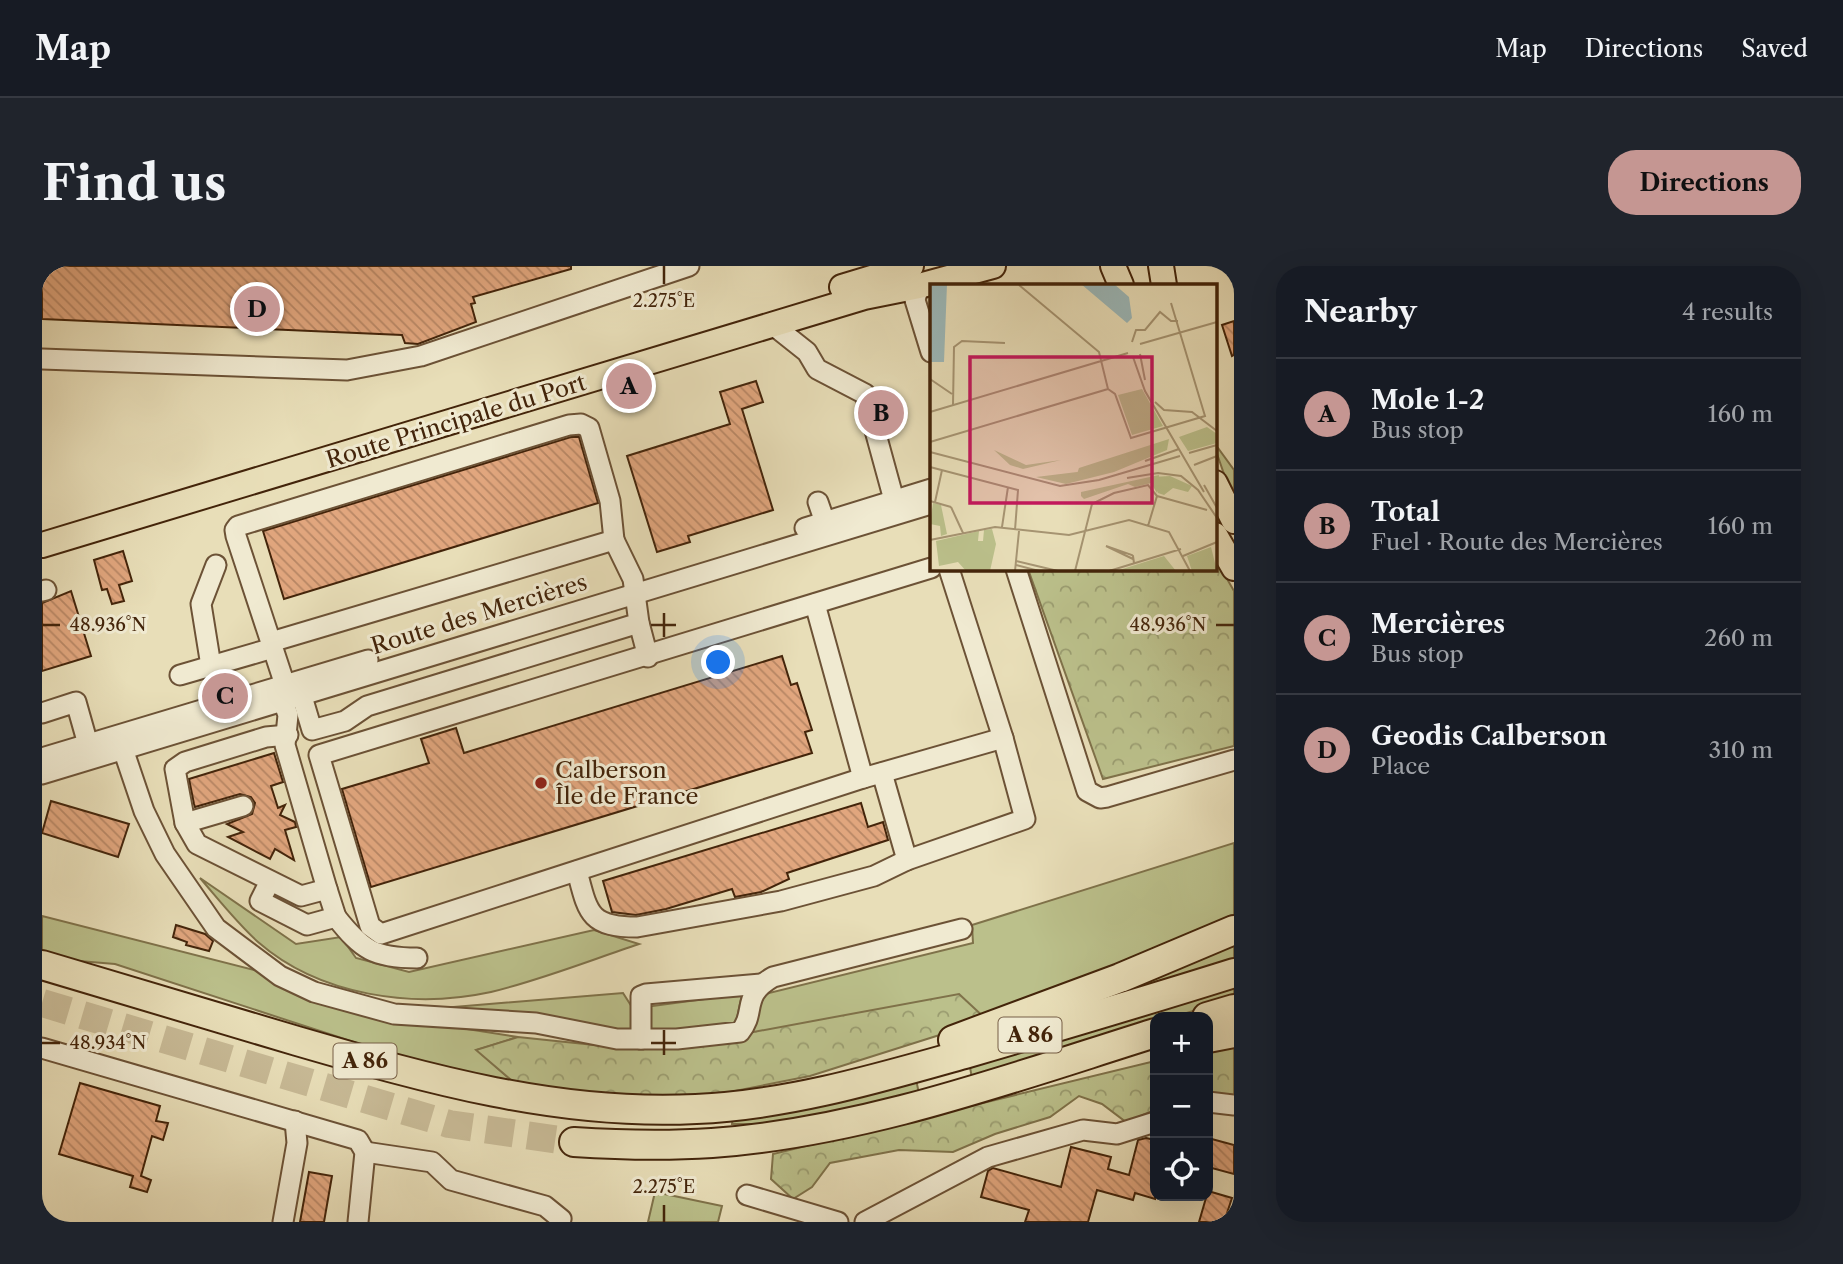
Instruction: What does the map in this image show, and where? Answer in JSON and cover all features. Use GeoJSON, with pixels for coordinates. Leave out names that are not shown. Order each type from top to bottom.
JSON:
{"type":"FeatureCollection","features":[{"type":"Feature","properties":{"kind":"highway"},"geometry":{"type":"LineString","coordinates":[[825,1091],[848,1077],[1120,978],[1234,930]]}},
{"type":"Feature","properties":{"kind":"highway","name":"A 86"},"geometry":{"type":"LineString","coordinates":[[42,965],[398,1071],[458,1086],[558,1104],[637,1110],[697,1110],[760,1103],[825,1091],[903,1072],[1234,974]]}},
{"type":"Feature","properties":{"kind":"highway"},"geometry":{"type":"LineString","coordinates":[[1213,1015],[1234,1009]]}},
{"type":"Feature","properties":{"kind":"highway"},"geometry":{"type":"LineString","coordinates":[[1213,1037],[1234,1033]]}},
{"type":"Feature","properties":{"kind":"highway","name":"A 86"},"geometry":{"type":"LineString","coordinates":[[574,1142],[666,1145],[784,1134],[904,1108],[1150,1035]]}},
{"type":"Feature","properties":{"kind":"highway"},"geometry":{"type":"LineString","coordinates":[[1073,1058],[1095,1063],[1150,1050]]}},
{"type":"Feature","properties":{"kind":"main road","name":"Route Principale du Port"},"geometry":{"type":"LineString","coordinates":[[42,531],[918,278],[993,266]]}},
{"type":"Feature","properties":{"kind":"main road"},"geometry":{"type":"LineString","coordinates":[[1113,266],[1121,284]]}},
{"type":"Feature","properties":{"kind":"main road"},"geometry":{"type":"LineString","coordinates":[[1161,266],[1164,284]]}},
{"type":"Feature","properties":{"kind":"main road","name":"Route Principale du Port"},"geometry":{"type":"LineString","coordinates":[[42,545],[773,325],[918,278]]}},
{"type":"Feature","properties":{"kind":"main road"},"geometry":{"type":"LineString","coordinates":[[1216,486],[1234,521]]}},
{"type":"Feature","properties":{"kind":"main road"},"geometry":{"type":"LineString","coordinates":[[1216,537],[1234,568]]}},
{"type":"Feature","properties":{"kind":"street"},"geometry":{"type":"LineString","coordinates":[[42,359],[347,370],[421,356],[690,266]]}},
{"type":"Feature","properties":{"kind":"street"},"geometry":{"type":"LineString","coordinates":[[918,278],[915,300],[930,349]]}},
{"type":"Feature","properties":{"kind":"street"},"geometry":{"type":"LineString","coordinates":[[773,325],[807,352],[823,373],[865,394],[894,500]]}},
{"type":"Feature","properties":{"kind":"street"},"geometry":{"type":"LineString","coordinates":[[649,657],[639,623],[634,586],[614,540],[610,501],[589,428],[581,424],[569,425],[238,526],[236,536],[272,645],[312,730],[370,926],[381,934],[873,776],[1003,738]]}},
{"type":"Feature","properties":{"kind":"street","name":"Route des Mercières"},"geometry":{"type":"LineString","coordinates":[[827,528],[894,500],[930,489]]}},
{"type":"Feature","properties":{"kind":"street"},"geometry":{"type":"LineString","coordinates":[[818,502],[827,528]]}},
{"type":"Feature","properties":{"kind":"street","name":"Route des Mercières"},"geometry":{"type":"LineString","coordinates":[[42,774],[90,751],[827,528],[930,504]]}},
{"type":"Feature","properties":{"kind":"street"},"geometry":{"type":"LineString","coordinates":[[180,676],[614,540]]}},
{"type":"Feature","properties":{"kind":"street"},"geometry":{"type":"LineString","coordinates":[[211,666],[201,604],[216,565]]}},
{"type":"Feature","properties":{"kind":"street"},"geometry":{"type":"LineString","coordinates":[[320,755],[649,657],[930,568]]}},
{"type":"Feature","properties":{"kind":"street"},"geometry":{"type":"LineString","coordinates":[[576,871],[587,910],[599,922],[613,927],[637,927],[781,901],[874,876],[907,860],[1025,819],[1003,738],[949,570]]}},
{"type":"Feature","properties":{"kind":"street"},"geometry":{"type":"LineString","coordinates":[[1016,570],[1087,791],[1100,798],[1107,797],[1234,760]]}},
{"type":"Feature","properties":{"kind":"street"},"geometry":{"type":"LineString","coordinates":[[815,604],[873,776],[907,860]]}},
{"type":"Feature","properties":{"kind":"street"},"geometry":{"type":"LineString","coordinates":[[312,730],[345,721],[367,706],[639,623]]}},
{"type":"Feature","properties":{"kind":"street"},"geometry":{"type":"LineString","coordinates":[[292,690],[285,745],[336,917],[362,946],[375,955],[417,958]]}},
{"type":"Feature","properties":{"kind":"street","name":"Route des Mercières"},"geometry":{"type":"LineString","coordinates":[[42,758],[123,749],[292,690]]}},
{"type":"Feature","properties":{"kind":"street"},"geometry":{"type":"LineString","coordinates":[[42,713],[76,702],[90,751]]}},
{"type":"Feature","properties":{"kind":"street"},"geometry":{"type":"LineString","coordinates":[[288,735],[265,737],[185,762],[175,769],[186,823],[197,844],[301,896],[327,889]]}},
{"type":"Feature","properties":{"kind":"street"},"geometry":{"type":"LineString","coordinates":[[123,749],[144,811],[165,854],[216,928],[280,976],[314,992],[394,1014],[536,1023],[566,1027],[595,1037],[641,1039],[740,1032],[751,996],[761,984],[773,977],[962,929]]}},
{"type":"Feature","properties":{"kind":"street"},"geometry":{"type":"LineString","coordinates":[[186,823],[243,806]]}},
{"type":"Feature","properties":{"kind":"street"},"geometry":{"type":"LineString","coordinates":[[270,881],[260,901],[307,925],[336,917]]}},
{"type":"Feature","properties":{"kind":"street"},"geometry":{"type":"LineString","coordinates":[[641,1039],[641,996],[761,984]]}},
{"type":"Feature","properties":{"kind":"street"},"geometry":{"type":"LineString","coordinates":[[42,1048],[358,1140],[365,1152],[358,1222]]}},
{"type":"Feature","properties":{"kind":"street"},"geometry":{"type":"LineString","coordinates":[[1213,1103],[1234,1105]]}},
{"type":"Feature","properties":{"kind":"street"},"geometry":{"type":"LineString","coordinates":[[283,1222],[297,1143],[295,1121]]}},
{"type":"Feature","properties":{"kind":"street"},"geometry":{"type":"LineString","coordinates":[[865,1222],[988,1157],[1083,1130],[1117,1134],[1150,1124]]}},
{"type":"Feature","properties":{"kind":"street"},"geometry":{"type":"LineString","coordinates":[[365,1152],[432,1162],[451,1180],[545,1206],[561,1219],[560,1222]]}},
{"type":"Feature","properties":{"kind":"street"},"geometry":{"type":"LineString","coordinates":[[747,1195],[838,1222]]}},
{"type":"Feature","properties":{"kind":"green space"},"geometry":{"type":"Polygon","coordinates":[[[1216,448],[1234,470],[1234,503],[1216,451],[1216,448]]]}},
{"type":"Feature","properties":{"kind":"green space"},"geometry":{"type":"Polygon","coordinates":[[[1216,560],[1234,591],[1234,746],[1103,779],[1028,570],[1216,570],[1216,560]]]}},
{"type":"Feature","properties":{"kind":"green space"},"geometry":{"type":"Polygon","coordinates":[[[1234,843],[1234,917],[987,1020],[748,1033],[761,995],[973,943],[972,925],[1234,843]]]}},
{"type":"Feature","properties":{"kind":"green space"},"geometry":{"type":"Polygon","coordinates":[[[200,878],[296,944],[341,937],[356,958],[409,972],[594,930],[639,944],[491,992],[430,999],[368,994],[310,975],[283,960],[250,935],[200,878]]]}},
{"type":"Feature","properties":{"kind":"green space"},"geometry":{"type":"Polygon","coordinates":[[[42,916],[266,973],[346,1010],[518,1037],[477,1050],[518,1086],[415,1062],[115,964],[67,960],[42,952],[42,916]]]}},
{"type":"Feature","properties":{"kind":"green space"},"geometry":{"type":"Polygon","coordinates":[[[1234,941],[1234,961],[999,1032],[1234,941]]]}},
{"type":"Feature","properties":{"kind":"green space"},"geometry":{"type":"Polygon","coordinates":[[[1234,981],[1234,999],[1190,1012],[1150,1012],[1150,1025],[972,1079],[969,1061],[1234,981]]]}},
{"type":"Feature","properties":{"kind":"green space"},"geometry":{"type":"Polygon","coordinates":[[[623,993],[637,1015],[632,1036],[418,1010],[623,993]]]}},
{"type":"Feature","properties":{"kind":"green space"},"geometry":{"type":"Polygon","coordinates":[[[742,994],[735,1028],[645,1032],[645,1007],[742,994]]]}},
{"type":"Feature","properties":{"kind":"green space"},"geometry":{"type":"Polygon","coordinates":[[[959,994],[987,1020],[810,1076],[730,1092],[673,1098],[563,1093],[518,1086],[476,1050],[518,1037],[623,1048],[748,1033],[959,994]]]}},
{"type":"Feature","properties":{"kind":"green space"},"geometry":{"type":"Polygon","coordinates":[[[1234,1047],[1234,1095],[1213,1093],[1213,1051],[1234,1047]]]}},
{"type":"Feature","properties":{"kind":"green space"},"geometry":{"type":"Polygon","coordinates":[[[1150,1062],[1150,1112],[1126,1122],[1102,1104],[1079,1096],[1050,1117],[995,1134],[953,1152],[899,1150],[830,1163],[812,1187],[793,1199],[771,1179],[773,1154],[1150,1062]]]}},
{"type":"Feature","properties":{"kind":"green space"},"geometry":{"type":"Polygon","coordinates":[[[916,1079],[919,1094],[789,1124],[732,1124],[733,1116],[916,1079]]]}},
{"type":"Feature","properties":{"kind":"green space"},"geometry":{"type":"Polygon","coordinates":[[[655,1192],[722,1206],[718,1222],[648,1222],[655,1192]]]}},
{"type":"Feature","properties":{"kind":"building"},"geometry":{"type":"Polygon","coordinates":[[[42,266],[571,266],[571,269],[473,297],[475,303],[471,304],[476,322],[418,344],[405,343],[402,335],[42,319],[42,266]]]}},
{"type":"Feature","properties":{"kind":"building"},"geometry":{"type":"Polygon","coordinates":[[[1234,321],[1234,355],[1232,356],[1222,325],[1234,321]]]}},
{"type":"Feature","properties":{"kind":"building"},"geometry":{"type":"Polygon","coordinates":[[[756,381],[763,402],[742,409],[773,510],[688,536],[690,542],[657,552],[627,456],[730,424],[720,392],[756,381]]]}},
{"type":"Feature","properties":{"kind":"building"},"geometry":{"type":"Polygon","coordinates":[[[571,437],[579,437],[598,503],[284,599],[263,531],[571,437]]]}},
{"type":"Feature","properties":{"kind":"building"},"geometry":{"type":"Polygon","coordinates":[[[123,551],[132,581],[119,585],[124,601],[112,604],[107,589],[102,590],[94,560],[123,551]]]}},
{"type":"Feature","properties":{"kind":"building"},"geometry":{"type":"Polygon","coordinates":[[[71,591],[91,656],[42,671],[42,603],[71,591]]]}},
{"type":"Feature","properties":{"kind":"building","name":"Calberson Île de France"},"geometry":{"type":"Polygon","coordinates":[[[782,656],[791,685],[797,683],[812,730],[805,732],[812,753],[371,887],[342,789],[429,763],[421,739],[456,728],[464,753],[782,656]]]}},
{"type":"Feature","properties":{"kind":"building"},"geometry":{"type":"Polygon","coordinates":[[[274,753],[283,782],[271,786],[278,808],[285,805],[280,815],[295,822],[296,827],[285,830],[294,860],[275,849],[270,859],[228,837],[243,832],[227,824],[252,814],[255,803],[251,797],[240,794],[195,807],[189,779],[274,753]]]}},
{"type":"Feature","properties":{"kind":"building"},"geometry":{"type":"Polygon","coordinates":[[[51,801],[129,824],[118,857],[42,833],[51,801]]]}},
{"type":"Feature","properties":{"kind":"building"},"geometry":{"type":"Polygon","coordinates":[[[861,803],[868,827],[883,822],[888,840],[787,873],[789,879],[761,892],[735,897],[732,889],[636,915],[612,912],[603,881],[861,803]]]}},
{"type":"Feature","properties":{"kind":"building"},"geometry":{"type":"Polygon","coordinates":[[[176,925],[205,934],[213,941],[209,951],[186,945],[187,942],[173,937],[176,925]]]}},
{"type":"Feature","properties":{"kind":"building"},"geometry":{"type":"Polygon","coordinates":[[[80,1083],[160,1106],[156,1121],[168,1123],[163,1140],[152,1136],[141,1176],[151,1180],[147,1192],[130,1187],[133,1176],[59,1154],[80,1083]]]}},
{"type":"Feature","properties":{"kind":"building"},"geometry":{"type":"Polygon","coordinates":[[[1150,1139],[1150,1198],[1135,1193],[1133,1200],[1097,1190],[1088,1222],[1025,1222],[1029,1210],[981,1197],[988,1171],[993,1168],[1061,1187],[1071,1147],[1111,1157],[1108,1169],[1129,1175],[1138,1140],[1150,1139]]]}},
{"type":"Feature","properties":{"kind":"building"},"geometry":{"type":"Polygon","coordinates":[[[1213,1139],[1234,1145],[1234,1174],[1213,1168],[1213,1139]]]}},
{"type":"Feature","properties":{"kind":"building"},"geometry":{"type":"Polygon","coordinates":[[[309,1172],[332,1176],[324,1222],[300,1222],[309,1172]]]}},
{"type":"Feature","properties":{"kind":"building"},"geometry":{"type":"Polygon","coordinates":[[[1213,1192],[1232,1198],[1224,1222],[1199,1222],[1205,1201],[1213,1201],[1213,1192]]]}},
{"type":"Feature","properties":{"kind":"tunnel"},"geometry":{"type":"LineString","coordinates":[[42,1003],[449,1124],[574,1142]]}},
{"type":"Feature","properties":{"kind":"place","name":"Geodis Calberson"},"geometry":{"type":"Point","coordinates":[257,309]}},
{"type":"Feature","properties":{"kind":"place","name":"Mole 1-2"},"geometry":{"type":"Point","coordinates":[629,386]}},
{"type":"Feature","properties":{"kind":"place","name":"Total"},"geometry":{"type":"Point","coordinates":[881,413]}},
{"type":"Feature","properties":{"kind":"place","name":"Mercières"},"geometry":{"type":"Point","coordinates":[225,696]}},
{"type":"Feature","properties":{"kind":"place","name":"Calberson Île de France"},"geometry":{"type":"Point","coordinates":[541,783]}}]}
